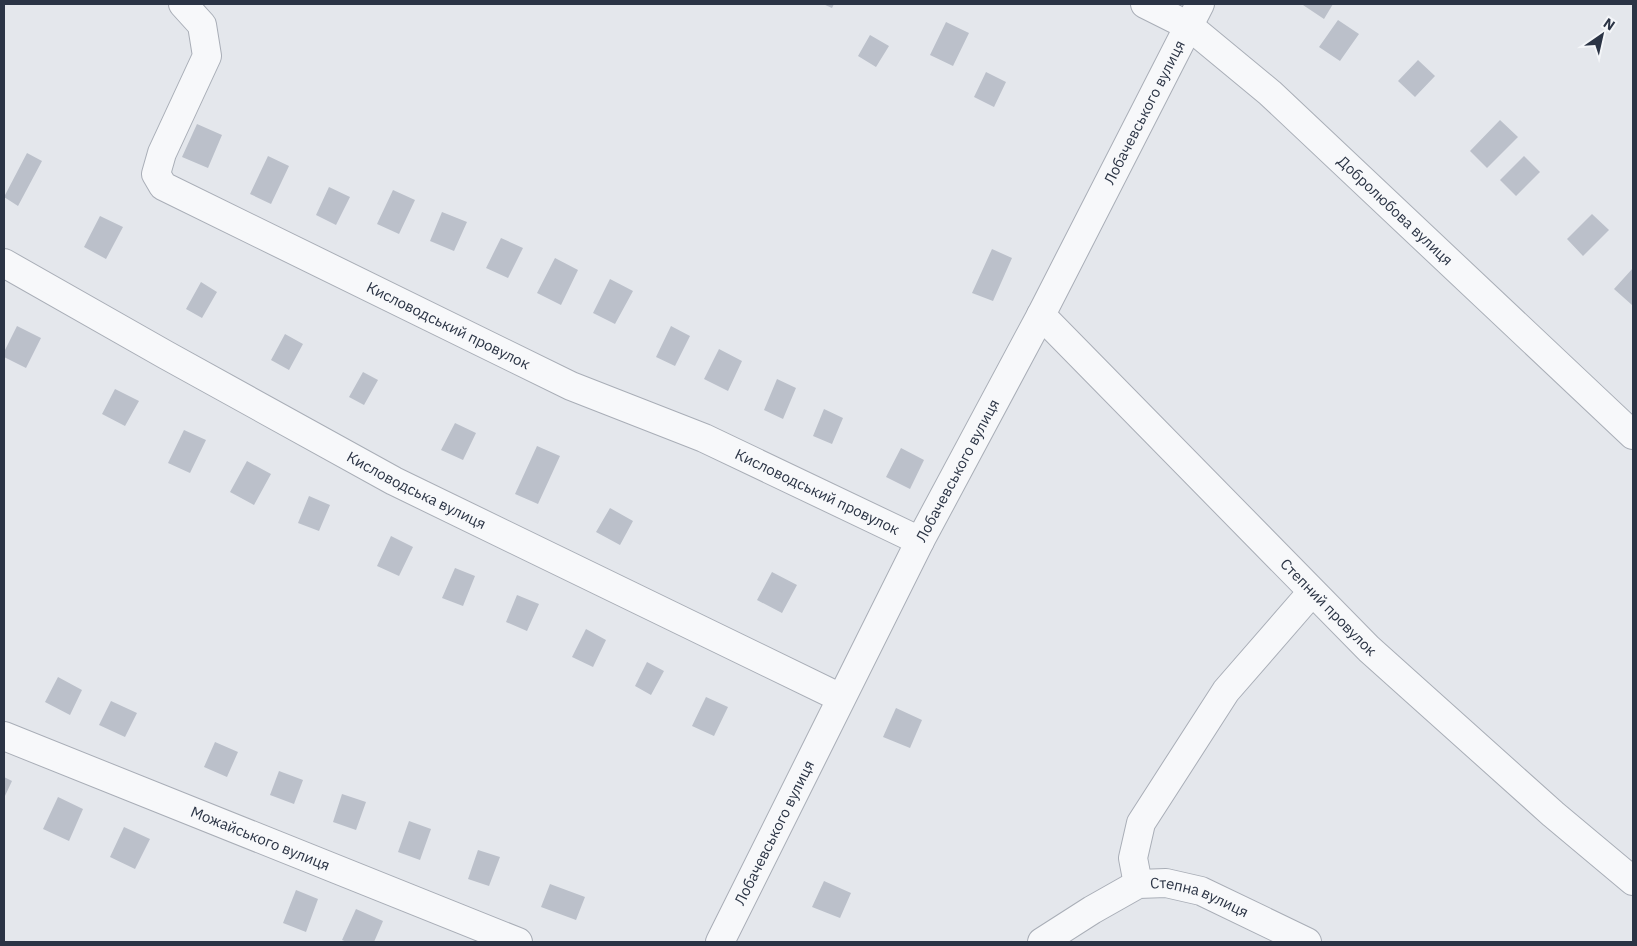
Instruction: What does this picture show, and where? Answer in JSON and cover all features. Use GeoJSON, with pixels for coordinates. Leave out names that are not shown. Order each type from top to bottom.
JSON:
{"type":"FeatureCollection","features":[{"type":"Feature","properties":{"kind":"street","name":"Кисловодський провулок"},"geometry":{"type":"LineString","coordinates":[[183,4],[202,25],[207,56],[162,153],[156,174],[163,186],[571,386],[704,438],[920,541]]}},
{"type":"Feature","properties":{"kind":"street","name":"Добролюбова вулиця"},"geometry":{"type":"LineString","coordinates":[[1145,4],[1194,15],[1270,93],[1633,435]]}},
{"type":"Feature","properties":{"kind":"street","name":"Лобачевського вулиця"},"geometry":{"type":"LineString","coordinates":[[720,942],[920,541],[1041,315],[1194,15]]}},
{"type":"Feature","properties":{"kind":"street","name":"Кисловодська вулиця"},"geometry":{"type":"LineString","coordinates":[[4,263],[166,356],[394,481],[841,698]]}},
{"type":"Feature","properties":{"kind":"street","name":"Степний провулок"},"geometry":{"type":"LineString","coordinates":[[1041,315],[1369,649],[1553,814],[1633,881]]}},
{"type":"Feature","properties":{"kind":"street"},"geometry":{"type":"LineString","coordinates":[[1138,884],[1133,858],[1141,823],[1226,691],[1312,592]]}},
{"type":"Feature","properties":{"kind":"street","name":"Можайського вулиця"},"geometry":{"type":"LineString","coordinates":[[4,736],[518,942]]}},
{"type":"Feature","properties":{"kind":"street","name":"Степна вулиця"},"geometry":{"type":"LineString","coordinates":[[1042,942],[1092,910],[1138,884],[1166,883],[1202,891],[1307,942]]}},
{"type":"Feature","properties":{"kind":"building"},"geometry":{"type":"Polygon","coordinates":[[[823,4],[834,4],[832,8],[823,4]]]}},
{"type":"Feature","properties":{"kind":"building"},"geometry":{"type":"Polygon","coordinates":[[[1304,4],[1333,4],[1324,19],[1304,4]]]}},
{"type":"Feature","properties":{"kind":"building"},"geometry":{"type":"Polygon","coordinates":[[[1338,20],[1359,34],[1340,61],[1319,47],[1338,20]]]}},
{"type":"Feature","properties":{"kind":"building"},"geometry":{"type":"Polygon","coordinates":[[[946,22],[969,33],[953,66],[930,55],[946,22]]]}},
{"type":"Feature","properties":{"kind":"building"},"geometry":{"type":"Polygon","coordinates":[[[870,35],[889,46],[876,67],[858,56],[870,35]]]}},
{"type":"Feature","properties":{"kind":"building"},"geometry":{"type":"Polygon","coordinates":[[[1418,60],[1435,76],[1415,97],[1398,81],[1418,60]]]}},
{"type":"Feature","properties":{"kind":"building"},"geometry":{"type":"Polygon","coordinates":[[[986,72],[1006,82],[994,107],[974,97],[986,72]]]}},
{"type":"Feature","properties":{"kind":"building"},"geometry":{"type":"Polygon","coordinates":[[[1500,120],[1518,137],[1487,168],[1470,151],[1500,120]]]}},
{"type":"Feature","properties":{"kind":"building"},"geometry":{"type":"Polygon","coordinates":[[[197,124],[222,135],[208,168],[182,157],[197,124]]]}},
{"type":"Feature","properties":{"kind":"building"},"geometry":{"type":"Polygon","coordinates":[[[27,153],[42,161],[18,206],[4,197],[27,153]]]}},
{"type":"Feature","properties":{"kind":"building"},"geometry":{"type":"Polygon","coordinates":[[[268,156],[289,166],[271,204],[250,194],[268,156]]]}},
{"type":"Feature","properties":{"kind":"building"},"geometry":{"type":"Polygon","coordinates":[[[1524,156],[1540,172],[1516,196],[1500,180],[1524,156]]]}},
{"type":"Feature","properties":{"kind":"building"},"geometry":{"type":"Polygon","coordinates":[[[329,187],[350,197],[336,225],[316,215],[329,187]]]}},
{"type":"Feature","properties":{"kind":"building"},"geometry":{"type":"Polygon","coordinates":[[[393,190],[415,200],[399,234],[377,224],[393,190]]]}},
{"type":"Feature","properties":{"kind":"building"},"geometry":{"type":"Polygon","coordinates":[[[442,212],[467,222],[454,251],[430,241],[442,212]]]}},
{"type":"Feature","properties":{"kind":"building"},"geometry":{"type":"Polygon","coordinates":[[[1592,214],[1609,230],[1583,256],[1567,239],[1592,214]]]}},
{"type":"Feature","properties":{"kind":"building"},"geometry":{"type":"Polygon","coordinates":[[[100,216],[123,227],[106,259],[84,247],[100,216]]]}},
{"type":"Feature","properties":{"kind":"building"},"geometry":{"type":"Polygon","coordinates":[[[501,238],[523,248],[508,278],[486,268],[501,238]]]}},
{"type":"Feature","properties":{"kind":"building"},"geometry":{"type":"Polygon","coordinates":[[[992,249],[1012,258],[993,301],[972,293],[992,249]]]}},
{"type":"Feature","properties":{"kind":"building"},"geometry":{"type":"Polygon","coordinates":[[[555,258],[578,270],[561,305],[537,293],[555,258]]]}},
{"type":"Feature","properties":{"kind":"building"},"geometry":{"type":"Polygon","coordinates":[[[1633,268],[1633,304],[1632,305],[1614,289],[1633,268]]]}},
{"type":"Feature","properties":{"kind":"building"},"geometry":{"type":"Polygon","coordinates":[[[610,279],[633,291],[615,324],[593,313],[610,279]]]}},
{"type":"Feature","properties":{"kind":"building"},"geometry":{"type":"Polygon","coordinates":[[[201,282],[217,292],[202,318],[186,309],[201,282]]]}},
{"type":"Feature","properties":{"kind":"building"},"geometry":{"type":"Polygon","coordinates":[[[17,326],[41,338],[26,368],[4,357],[4,352],[17,326]]]}},
{"type":"Feature","properties":{"kind":"building"},"geometry":{"type":"Polygon","coordinates":[[[671,326],[690,336],[675,366],[656,357],[671,326]]]}},
{"type":"Feature","properties":{"kind":"building"},"geometry":{"type":"Polygon","coordinates":[[[285,334],[303,344],[289,370],[271,360],[285,334]]]}},
{"type":"Feature","properties":{"kind":"building"},"geometry":{"type":"Polygon","coordinates":[[[719,349],[742,361],[728,391],[704,379],[719,349]]]}},
{"type":"Feature","properties":{"kind":"building"},"geometry":{"type":"Polygon","coordinates":[[[363,372],[378,380],[364,405],[349,397],[363,372]]]}},
{"type":"Feature","properties":{"kind":"building"},"geometry":{"type":"Polygon","coordinates":[[[777,379],[796,388],[783,419],[764,410],[777,379]]]}},
{"type":"Feature","properties":{"kind":"building"},"geometry":{"type":"Polygon","coordinates":[[[115,389],[139,401],[125,426],[102,414],[115,389]]]}},
{"type":"Feature","properties":{"kind":"building"},"geometry":{"type":"Polygon","coordinates":[[[824,409],[843,418],[832,444],[813,436],[824,409]]]}},
{"type":"Feature","properties":{"kind":"building"},"geometry":{"type":"Polygon","coordinates":[[[455,423],[476,433],[463,460],[441,450],[455,423]]]}},
{"type":"Feature","properties":{"kind":"building"},"geometry":{"type":"Polygon","coordinates":[[[184,430],[206,440],[190,473],[168,463],[184,430]]]}},
{"type":"Feature","properties":{"kind":"building"},"geometry":{"type":"Polygon","coordinates":[[[537,446],[560,456],[538,504],[515,494],[537,446]]]}},
{"type":"Feature","properties":{"kind":"building"},"geometry":{"type":"Polygon","coordinates":[[[901,448],[924,460],[910,489],[886,477],[901,448]]]}},
{"type":"Feature","properties":{"kind":"building"},"geometry":{"type":"Polygon","coordinates":[[[247,461],[271,474],[254,505],[230,492],[247,461]]]}},
{"type":"Feature","properties":{"kind":"building"},"geometry":{"type":"Polygon","coordinates":[[[309,496],[330,505],[319,531],[298,523],[309,496]]]}},
{"type":"Feature","properties":{"kind":"building"},"geometry":{"type":"Polygon","coordinates":[[[610,508],[633,521],[620,545],[596,532],[610,508]]]}},
{"type":"Feature","properties":{"kind":"building"},"geometry":{"type":"Polygon","coordinates":[[[391,536],[413,547],[399,576],[377,566],[391,536]]]}},
{"type":"Feature","properties":{"kind":"building"},"geometry":{"type":"Polygon","coordinates":[[[455,568],[475,576],[463,606],[442,598],[455,568]]]}},
{"type":"Feature","properties":{"kind":"building"},"geometry":{"type":"Polygon","coordinates":[[[772,572],[797,585],[782,613],[757,600],[772,572]]]}},
{"type":"Feature","properties":{"kind":"building"},"geometry":{"type":"Polygon","coordinates":[[[517,595],[539,604],[527,631],[506,622],[517,595]]]}},
{"type":"Feature","properties":{"kind":"building"},"geometry":{"type":"Polygon","coordinates":[[[586,629],[606,640],[593,667],[572,657],[586,629]]]}},
{"type":"Feature","properties":{"kind":"building"},"geometry":{"type":"Polygon","coordinates":[[[647,662],[664,671],[651,695],[635,686],[647,662]]]}},
{"type":"Feature","properties":{"kind":"building"},"geometry":{"type":"Polygon","coordinates":[[[58,677],[82,690],[70,715],[45,702],[58,677]]]}},
{"type":"Feature","properties":{"kind":"building"},"geometry":{"type":"Polygon","coordinates":[[[706,697],[728,707],[714,736],[692,726],[706,697]]]}},
{"type":"Feature","properties":{"kind":"building"},"geometry":{"type":"Polygon","coordinates":[[[111,701],[137,713],[125,737],[99,725],[111,701]]]}},
{"type":"Feature","properties":{"kind":"building"},"geometry":{"type":"Polygon","coordinates":[[[896,708],[922,720],[910,748],[883,737],[896,708]]]}},
{"type":"Feature","properties":{"kind":"building"},"geometry":{"type":"Polygon","coordinates":[[[215,742],[238,752],[227,777],[204,767],[215,742]]]}},
{"type":"Feature","properties":{"kind":"building"},"geometry":{"type":"Polygon","coordinates":[[[279,771],[303,780],[294,804],[270,795],[279,771]]]}},
{"type":"Feature","properties":{"kind":"building"},"geometry":{"type":"Polygon","coordinates":[[[4,777],[12,781],[4,798],[4,777]]]}},
{"type":"Feature","properties":{"kind":"building"},"geometry":{"type":"Polygon","coordinates":[[[342,794],[366,802],[356,830],[333,822],[342,794]]]}},
{"type":"Feature","properties":{"kind":"building"},"geometry":{"type":"Polygon","coordinates":[[[58,797],[83,809],[69,841],[43,829],[58,797]]]}},
{"type":"Feature","properties":{"kind":"building"},"geometry":{"type":"Polygon","coordinates":[[[409,821],[431,829],[420,860],[398,852],[409,821]]]}},
{"type":"Feature","properties":{"kind":"building"},"geometry":{"type":"Polygon","coordinates":[[[124,827],[150,839],[135,869],[110,857],[124,827]]]}},
{"type":"Feature","properties":{"kind":"building"},"geometry":{"type":"Polygon","coordinates":[[[478,850],[500,857],[489,886],[468,879],[478,850]]]}},
{"type":"Feature","properties":{"kind":"building"},"geometry":{"type":"Polygon","coordinates":[[[824,881],[851,893],[840,918],[812,907],[824,881]]]}},
{"type":"Feature","properties":{"kind":"building"},"geometry":{"type":"Polygon","coordinates":[[[550,884],[585,897],[576,920],[541,907],[550,884]]]}},
{"type":"Feature","properties":{"kind":"building"},"geometry":{"type":"Polygon","coordinates":[[[296,890],[318,899],[306,932],[283,923],[296,890]]]}},
{"type":"Feature","properties":{"kind":"building"},"geometry":{"type":"Polygon","coordinates":[[[356,909],[383,921],[374,942],[347,942],[342,940],[356,909]]]}}]}
